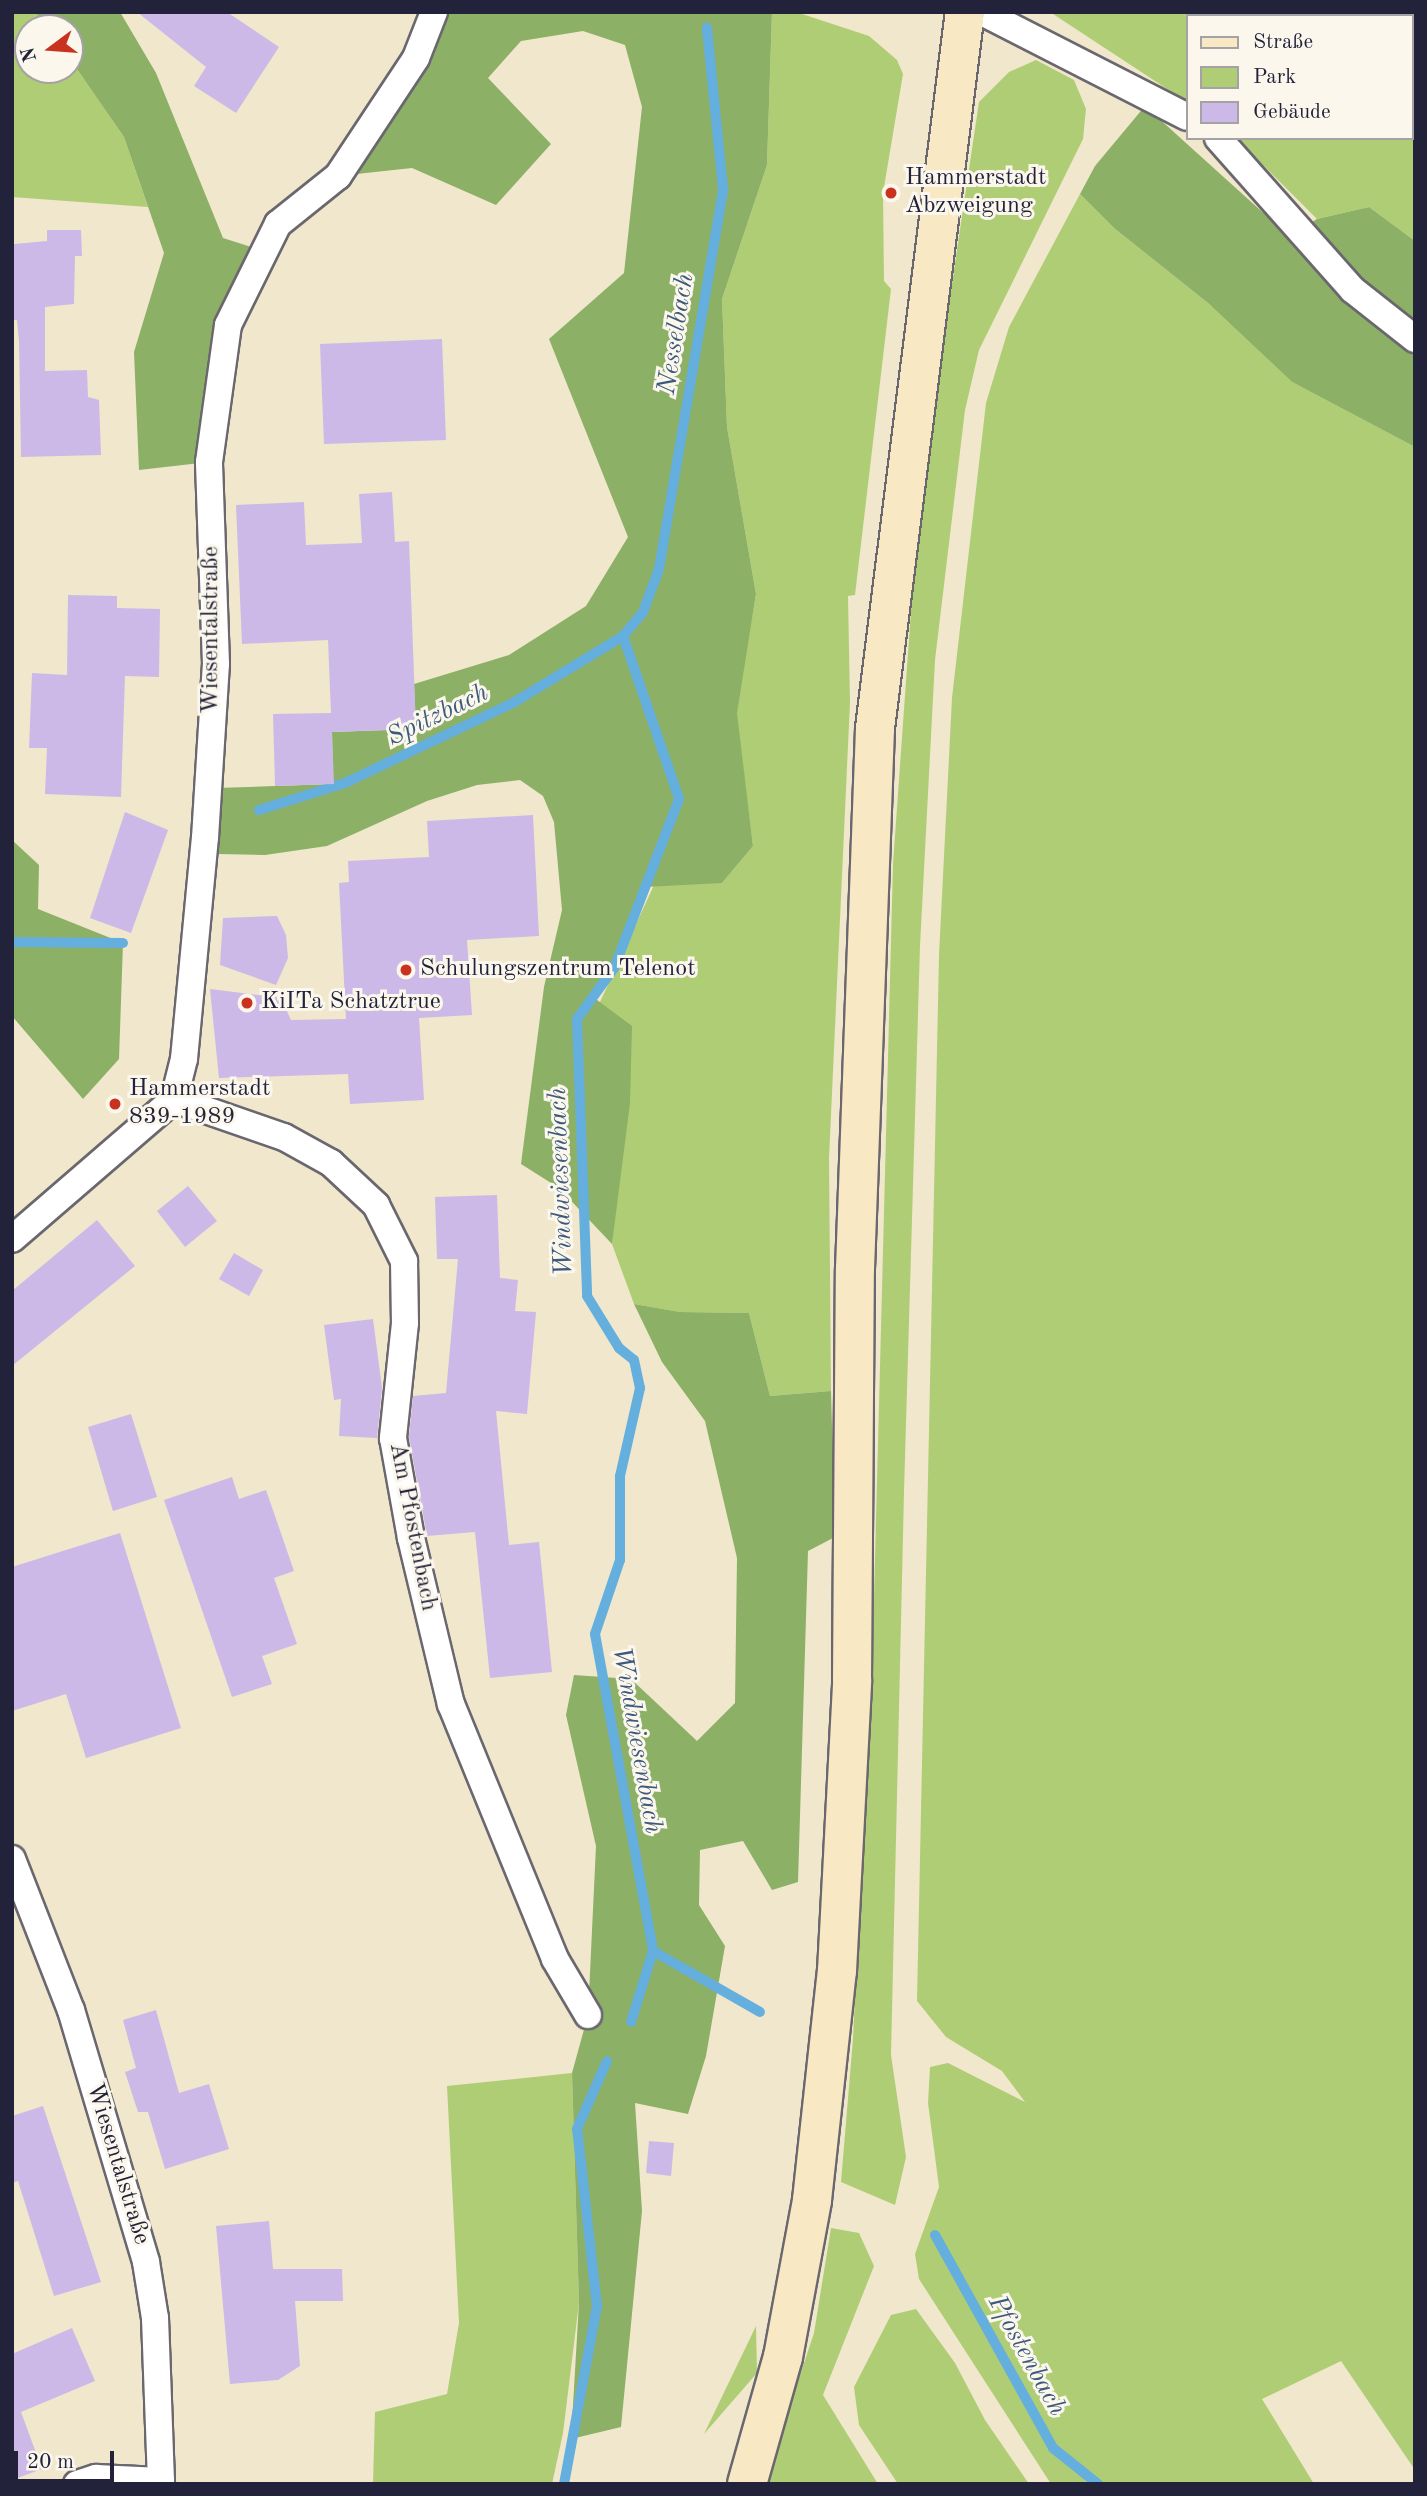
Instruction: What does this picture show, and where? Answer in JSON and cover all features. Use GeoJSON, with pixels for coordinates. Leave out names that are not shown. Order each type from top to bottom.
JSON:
{"type":"FeatureCollection","features":[{"type":"Feature","properties":{"kind":"main road"},"geometry":{"type":"LineString","coordinates":[[747,2484],[783,2357],[812,2200],[837,1971],[852,1680],[855,1269],[875,728],[965,12]]}},
{"type":"Feature","properties":{"kind":"street","name":"Wiesentalstraße"},"geometry":{"type":"LineString","coordinates":[[174,1099],[184,1059],[205,838],[216,664],[209,462],[228,325],[278,224],[338,176],[416,58],[434,12]]}},
{"type":"Feature","properties":{"kind":"street"},"geometry":{"type":"LineString","coordinates":[[982,12],[1186,116]]}},
{"type":"Feature","properties":{"kind":"street"},"geometry":{"type":"LineString","coordinates":[[1220,140],[1353,290],[1415,339]]}},
{"type":"Feature","properties":{"kind":"street"},"geometry":{"type":"LineString","coordinates":[[12,1239],[174,1099]]}},
{"type":"Feature","properties":{"kind":"street","name":"Am Pfostenbach"},"geometry":{"type":"LineString","coordinates":[[174,1099],[284,1137],[331,1163],[376,1205],[404,1261],[405,1323],[393,1438],[411,1538],[451,1704],[555,1959],[588,2015]]}},
{"type":"Feature","properties":{"kind":"street","name":"Wiesentalstraße"},"geometry":{"type":"LineString","coordinates":[[12,1859],[71,2010],[146,2262],[155,2318],[161,2482],[96,2477],[77,2484]]}},
{"type":"Feature","properties":{"kind":"green space"},"geometry":{"type":"Polygon","coordinates":[[[12,12],[35,12],[37,14],[14,14],[14,84],[84,84],[84,79],[124,137],[148,207],[12,197],[12,12]]]}},
{"type":"Feature","properties":{"kind":"green space"},"geometry":{"type":"Polygon","coordinates":[[[35,12],[120,12],[156,73],[223,238],[261,250],[228,325],[209,462],[139,470],[134,352],[164,253],[124,137],[84,79],[84,14],[35,12]]]}},
{"type":"Feature","properties":{"kind":"green space"},"geometry":{"type":"Polygon","coordinates":[[[434,12],[772,12],[767,165],[722,299],[727,427],[756,594],[737,713],[753,846],[722,883],[645,887],[614,968],[593,997],[632,1026],[630,1103],[612,1244],[559,1188],[521,1164],[544,987],[562,910],[554,822],[543,796],[520,780],[477,785],[427,801],[327,846],[265,855],[219,854],[217,788],[333,784],[332,732],[416,729],[414,684],[509,655],[586,606],[628,537],[549,339],[624,273],[642,107],[625,45],[583,31],[521,41],[488,78],[551,144],[496,205],[412,168],[338,176],[434,12]]]}},
{"type":"Feature","properties":{"kind":"green space"},"geometry":{"type":"Polygon","coordinates":[[[772,12],[796,12],[869,36],[897,60],[903,74],[883,193],[884,281],[891,289],[855,595],[848,596],[850,702],[829,1158],[831,1391],[770,1396],[749,1313],[680,1312],[634,1304],[612,1244],[618,1176],[600,1002],[655,883],[722,883],[753,846],[736,713],[756,594],[727,427],[722,299],[767,165],[772,12]]]}},
{"type":"Feature","properties":{"kind":"green space"},"geometry":{"type":"Polygon","coordinates":[[[1050,12],[1415,12],[1415,241],[1369,207],[1317,219],[1238,140],[1413,140],[1413,14],[1186,14],[1186,101],[1050,12]]]}},
{"type":"Feature","properties":{"kind":"green space"},"geometry":{"type":"Polygon","coordinates":[[[1036,60],[1074,80],[1086,109],[1083,139],[979,350],[965,410],[935,660],[920,946],[891,2055],[906,2157],[895,2205],[841,2182],[853,2039],[874,1598],[893,864],[912,597],[936,391],[979,102],[1009,72],[1036,60]]]}},
{"type":"Feature","properties":{"kind":"green space"},"geometry":{"type":"Polygon","coordinates":[[[1145,106],[1289,236],[1317,219],[1369,207],[1415,241],[1415,447],[1292,382],[1208,303],[1114,228],[1080,194],[1095,166],[1145,106]]]}},
{"type":"Feature","properties":{"kind":"green space"},"geometry":{"type":"Polygon","coordinates":[[[1080,194],[1114,228],[1208,303],[1292,382],[1415,447],[1415,2470],[1341,2361],[1262,2399],[1314,2484],[1051,2484],[919,2279],[915,2254],[939,2187],[928,2103],[930,2067],[948,2063],[1025,2102],[1002,2071],[946,2037],[917,2001],[939,955],[952,698],[986,403],[1009,327],[1080,194]]]}},
{"type":"Feature","properties":{"kind":"green space"},"geometry":{"type":"Polygon","coordinates":[[[12,840],[39,865],[38,909],[123,943],[119,1059],[83,1099],[12,1016],[12,840]]]}},
{"type":"Feature","properties":{"kind":"green space"},"geometry":{"type":"Polygon","coordinates":[[[634,1304],[680,1312],[749,1313],[770,1396],[831,1391],[835,1537],[808,1551],[798,1882],[772,1890],[743,1841],[700,1850],[699,1905],[725,1946],[706,2056],[688,2114],[635,2103],[642,2211],[621,2427],[571,2439],[579,2303],[572,2073],[588,2015],[596,1846],[566,1715],[574,1675],[631,1679],[697,1741],[735,1703],[737,1558],[705,1421],[662,1362],[634,1304]]]}},
{"type":"Feature","properties":{"kind":"green space"},"geometry":{"type":"Polygon","coordinates":[[[572,2073],[579,2303],[563,2433],[552,2484],[373,2484],[375,2412],[447,2394],[459,2323],[447,2086],[572,2073]]]}},
{"type":"Feature","properties":{"kind":"green space"},"geometry":{"type":"Polygon","coordinates":[[[831,2228],[859,2233],[874,2266],[823,2395],[878,2484],[764,2484],[814,2333],[831,2228]]]}},
{"type":"Feature","properties":{"kind":"green space"},"geometry":{"type":"Polygon","coordinates":[[[916,2309],[955,2363],[985,2420],[1029,2484],[898,2484],[859,2425],[854,2387],[891,2315],[916,2309]]]}},
{"type":"Feature","properties":{"kind":"green space"},"geometry":{"type":"Polygon","coordinates":[[[756,2326],[757,2373],[704,2434],[756,2326]]]}},
{"type":"Feature","properties":{"kind":"building"},"geometry":{"type":"Polygon","coordinates":[[[137,12],[227,12],[279,47],[236,113],[194,86],[206,67],[137,12]]]}},
{"type":"Feature","properties":{"kind":"building"},"geometry":{"type":"Polygon","coordinates":[[[47,230],[81,230],[82,256],[75,256],[74,304],[45,307],[45,371],[87,370],[88,397],[99,400],[101,455],[21,457],[19,341],[17,320],[12,320],[14,244],[47,241],[47,230]]]}},
{"type":"Feature","properties":{"kind":"building"},"geometry":{"type":"Polygon","coordinates":[[[442,339],[446,440],[324,444],[320,344],[442,339]]]}},
{"type":"Feature","properties":{"kind":"building"},"geometry":{"type":"Polygon","coordinates":[[[392,492],[395,542],[409,541],[416,729],[332,732],[334,784],[275,786],[273,714],[331,713],[328,640],[242,644],[236,505],[304,502],[306,545],[362,543],[359,494],[392,492]]]}},
{"type":"Feature","properties":{"kind":"building"},"geometry":{"type":"Polygon","coordinates":[[[68,595],[117,596],[117,608],[160,609],[159,677],[125,676],[121,797],[45,794],[47,748],[29,748],[32,673],[67,675],[68,595]]]}},
{"type":"Feature","properties":{"kind":"building"},"geometry":{"type":"Polygon","coordinates":[[[125,812],[168,830],[131,933],[90,918],[125,812]]]}},
{"type":"Feature","properties":{"kind":"building","name":"Schulungszentrum Telenot"},"geometry":{"type":"Polygon","coordinates":[[[533,815],[539,936],[467,940],[472,1015],[419,1018],[424,1100],[350,1104],[348,1074],[219,1078],[210,989],[281,998],[291,1020],[346,1019],[339,883],[349,882],[348,861],[429,857],[427,821],[533,815]]]}},
{"type":"Feature","properties":{"kind":"building"},"geometry":{"type":"Polygon","coordinates":[[[277,916],[286,935],[288,958],[276,985],[220,965],[223,918],[277,916]]]}},
{"type":"Feature","properties":{"kind":"building"},"geometry":{"type":"Polygon","coordinates":[[[188,1186],[217,1221],[185,1247],[157,1211],[188,1186]]]}},
{"type":"Feature","properties":{"kind":"building"},"geometry":{"type":"Polygon","coordinates":[[[497,1195],[500,1278],[518,1280],[515,1311],[536,1312],[527,1414],[496,1411],[509,1545],[539,1542],[552,1672],[490,1678],[475,1532],[427,1536],[409,1437],[413,1396],[446,1393],[458,1259],[437,1259],[435,1197],[497,1195]]]}},
{"type":"Feature","properties":{"kind":"building"},"geometry":{"type":"Polygon","coordinates":[[[97,1220],[135,1266],[12,1366],[12,1291],[97,1220]]]}},
{"type":"Feature","properties":{"kind":"building"},"geometry":{"type":"Polygon","coordinates":[[[234,1253],[263,1270],[249,1296],[219,1279],[234,1253]]]}},
{"type":"Feature","properties":{"kind":"building"},"geometry":{"type":"Polygon","coordinates":[[[373,1319],[382,1388],[377,1438],[339,1436],[341,1399],[334,1400],[324,1325],[373,1319]]]}},
{"type":"Feature","properties":{"kind":"building"},"geometry":{"type":"Polygon","coordinates":[[[131,1414],[157,1497],[113,1511],[88,1427],[131,1414]]]}},
{"type":"Feature","properties":{"kind":"building"},"geometry":{"type":"Polygon","coordinates":[[[232,1477],[239,1499],[266,1490],[294,1571],[274,1578],[297,1644],[262,1656],[272,1684],[232,1697],[164,1500],[232,1477]]]}},
{"type":"Feature","properties":{"kind":"building"},"geometry":{"type":"Polygon","coordinates":[[[120,1533],[181,1728],[86,1758],[66,1694],[12,1711],[12,1567],[120,1533]]]}},
{"type":"Feature","properties":{"kind":"building"},"geometry":{"type":"Polygon","coordinates":[[[156,2010],[179,2093],[209,2084],[229,2149],[165,2169],[148,2112],[138,2112],[125,2072],[136,2068],[123,2020],[156,2010]]]}},
{"type":"Feature","properties":{"kind":"building"},"geometry":{"type":"Polygon","coordinates":[[[43,2106],[101,2282],[54,2296],[18,2181],[12,2183],[12,2116],[43,2106]]]}},
{"type":"Feature","properties":{"kind":"building"},"geometry":{"type":"Polygon","coordinates":[[[649,2141],[674,2143],[671,2176],[646,2173],[649,2141]]]}},
{"type":"Feature","properties":{"kind":"building"},"geometry":{"type":"Polygon","coordinates":[[[269,2221],[273,2269],[342,2269],[343,2301],[295,2301],[300,2366],[278,2380],[230,2384],[216,2226],[269,2221]]]}},
{"type":"Feature","properties":{"kind":"building"},"geometry":{"type":"Polygon","coordinates":[[[72,2328],[95,2381],[21,2412],[42,2469],[12,2480],[12,2354],[72,2328]]]}},
{"type":"Feature","properties":{"kind":"waterway","name":"Nesselbach"},"geometry":{"type":"LineString","coordinates":[[259,810],[345,783],[513,703],[623,636],[643,612],[659,569],[723,189],[707,28]]}},
{"type":"Feature","properties":{"kind":"waterway","name":"Windwiesenbach"},"geometry":{"type":"LineString","coordinates":[[623,636],[679,799],[614,968],[577,1019],[587,1296],[619,1348],[634,1360],[640,1388],[620,1476],[620,1560],[595,1634],[653,1951],[631,2022]]}},
{"type":"Feature","properties":{"kind":"waterway","name":"Spitzbach"},"geometry":{"type":"LineString","coordinates":[[12,942],[123,943]]}},
{"type":"Feature","properties":{"kind":"waterway","name":"Pfostenbach"},"geometry":{"type":"LineString","coordinates":[[653,1951],[760,2012]]}},
{"type":"Feature","properties":{"kind":"waterway","name":"Windwiesenbach"},"geometry":{"type":"LineString","coordinates":[[564,2484],[597,2306],[577,2129],[607,2061]]}},
{"type":"Feature","properties":{"kind":"waterway","name":"Pfostenbach"},"geometry":{"type":"LineString","coordinates":[[935,2235],[1053,2448],[1098,2484]]}},
{"type":"Feature","properties":{"kind":"place","name":"Hammerstadt Abzweigung"},"geometry":{"type":"Point","coordinates":[891,193]}},
{"type":"Feature","properties":{"kind":"place","name":"Schulungszentrum Telenot"},"geometry":{"type":"Point","coordinates":[406,970]}},
{"type":"Feature","properties":{"kind":"place","name":"KiITa Schatztrue"},"geometry":{"type":"Point","coordinates":[247,1003]}},
{"type":"Feature","properties":{"kind":"place","name":"Hammerstadt 839-1989"},"geometry":{"type":"Point","coordinates":[115,1104]}}]}
